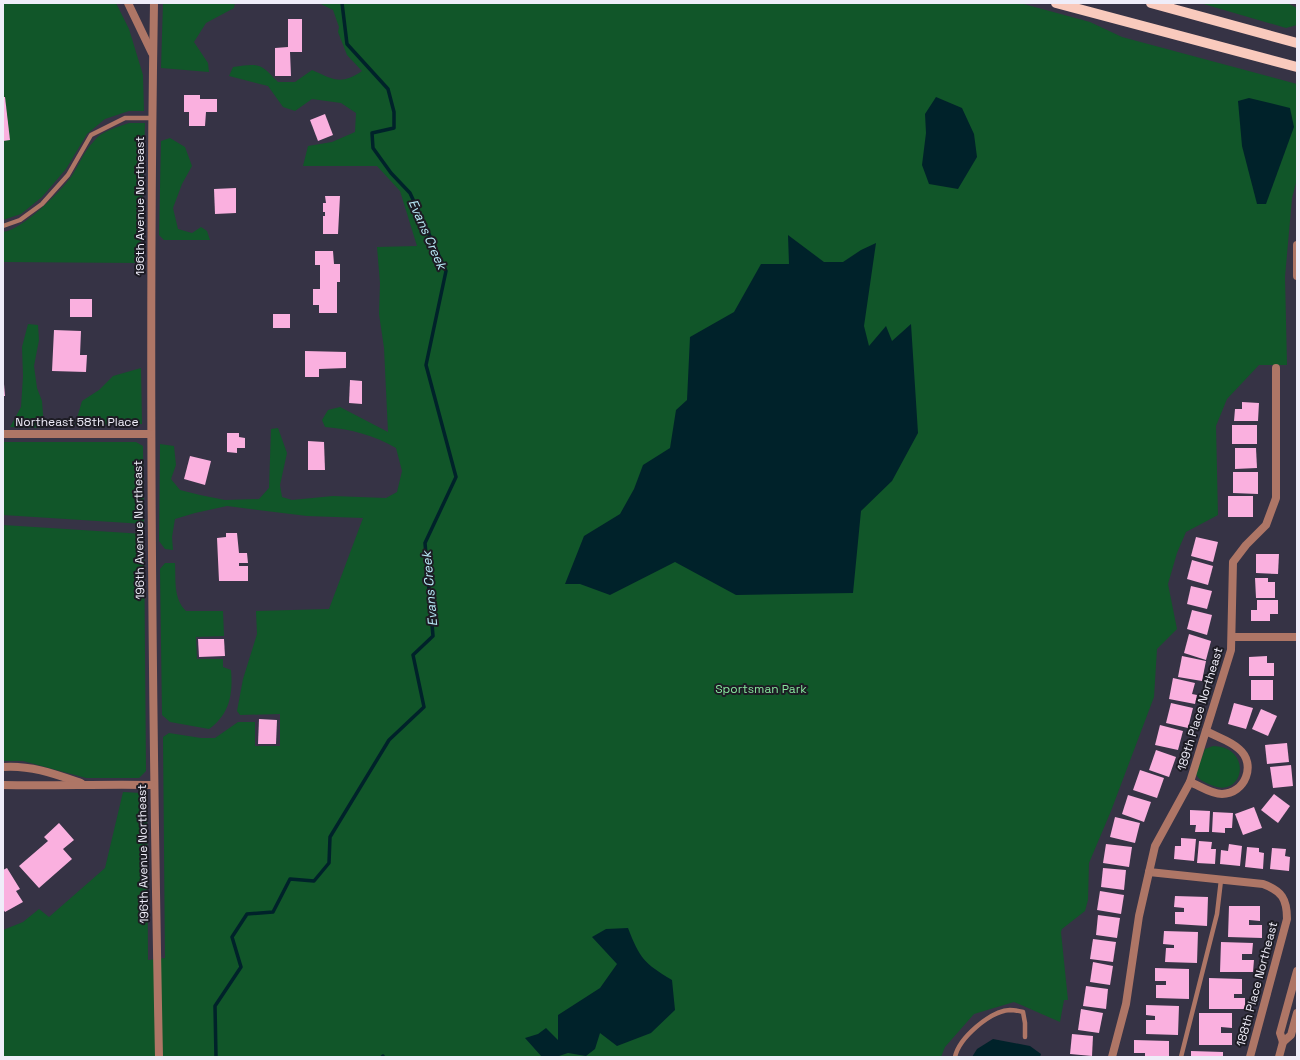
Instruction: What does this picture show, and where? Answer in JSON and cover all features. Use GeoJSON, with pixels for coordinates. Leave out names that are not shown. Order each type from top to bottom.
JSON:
{"type":"FeatureCollection","features":[{"type":"Feature","properties":{"kind":"main road"},"geometry":{"type":"LineString","coordinates":[[1056,3],[1297,67]]}},
{"type":"Feature","properties":{"kind":"main road"},"geometry":{"type":"LineString","coordinates":[[1151,3],[1297,43]]}},
{"type":"Feature","properties":{"kind":"street"},"geometry":{"type":"LineString","coordinates":[[128,3],[153,56]]}},
{"type":"Feature","properties":{"kind":"street","name":"196th Avenue Northeast"},"geometry":{"type":"LineString","coordinates":[[154,3],[150,434],[153,785],[159,1057]]}},
{"type":"Feature","properties":{"kind":"street"},"geometry":{"type":"LineString","coordinates":[[1297,245],[1297,276]]}},
{"type":"Feature","properties":{"kind":"street","name":"189th Place Northeast"},"geometry":{"type":"LineString","coordinates":[[1112,1057],[1126,1004],[1139,916],[1159,837],[1190,782],[1231,650],[1233,562],[1246,545],[1266,525],[1276,498],[1276,368]]}},
{"type":"Feature","properties":{"kind":"street","name":"Northeast 58th Place"},"geometry":{"type":"LineString","coordinates":[[3,434],[150,434]]}},
{"type":"Feature","properties":{"kind":"street"},"geometry":{"type":"LineString","coordinates":[[1232,637],[1297,637]]}},
{"type":"Feature","properties":{"kind":"street"},"geometry":{"type":"LineString","coordinates":[[1190,782],[1214,793],[1223,794],[1232,792],[1239,788],[1248,773],[1248,764],[1240,749],[1206,732]]}},
{"type":"Feature","properties":{"kind":"street"},"geometry":{"type":"LineString","coordinates":[[3,767],[20,766],[42,770],[84,784]]}},
{"type":"Feature","properties":{"kind":"street"},"geometry":{"type":"LineString","coordinates":[[3,785],[153,785]]}},
{"type":"Feature","properties":{"kind":"street"},"geometry":{"type":"LineString","coordinates":[[1149,872],[1221,880]]}},
{"type":"Feature","properties":{"kind":"street","name":"188th Place Northeast"},"geometry":{"type":"LineString","coordinates":[[1221,880],[1264,884],[1272,887],[1282,894],[1287,905],[1287,919],[1250,1057]]}},
{"type":"Feature","properties":{"kind":"street"},"geometry":{"type":"LineString","coordinates":[[1280,1057],[1283,1042],[1280,1033],[1297,971]]}},
{"type":"Feature","properties":{"kind":"street"},"geometry":{"type":"LineString","coordinates":[[1283,1042],[1292,1035],[1297,1013]]}},
{"type":"Feature","properties":{"kind":"lane"},"geometry":{"type":"LineString","coordinates":[[3,226],[20,220],[42,204],[68,175],[91,135],[125,118],[152,118]]}},
{"type":"Feature","properties":{"kind":"lane"},"geometry":{"type":"LineString","coordinates":[[1181,1057],[1217,914],[1221,880]]}},
{"type":"Feature","properties":{"kind":"lane"},"geometry":{"type":"LineString","coordinates":[[955,1057],[956,1051],[970,1032],[982,1022],[1010,1010],[1023,1012],[1026,1023],[1026,1037]]}},
{"type":"Feature","properties":{"kind":"green space"},"geometry":{"type":"Polygon","coordinates":[[[3,3],[116,3],[129,29],[143,75],[144,111],[129,111],[105,119],[87,134],[66,169],[42,197],[21,214],[3,220],[3,3]]]}},
{"type":"Feature","properties":{"kind":"green space"},"geometry":{"type":"Polygon","coordinates":[[[163,3],[235,3],[234,8],[206,23],[194,42],[208,63],[209,72],[161,68],[163,3]]]}},
{"type":"Feature","properties":{"kind":"green space","name":"Sportsman Park"},"geometry":{"type":"Polygon","coordinates":[[[319,3],[1020,3],[1090,22],[1122,37],[1297,84],[1297,179],[1292,198],[1285,277],[1287,365],[1259,365],[1227,399],[1216,426],[1218,515],[1186,532],[1177,553],[1168,584],[1177,629],[1157,649],[1154,697],[1111,811],[1089,863],[1088,900],[1085,911],[1062,929],[1061,932],[1068,1000],[1064,1000],[1060,1022],[1014,1002],[974,1014],[945,1047],[941,1057],[3,1057],[3,930],[23,922],[39,909],[49,917],[105,868],[123,792],[141,793],[147,796],[148,960],[165,958],[163,737],[169,733],[201,738],[215,738],[238,722],[255,722],[255,746],[280,746],[280,714],[240,715],[237,711],[243,679],[257,634],[256,611],[329,609],[363,518],[307,516],[227,506],[175,519],[172,537],[173,550],[165,549],[159,541],[160,444],[174,446],[176,465],[171,479],[180,490],[200,495],[225,500],[259,499],[269,488],[271,429],[278,428],[287,453],[280,485],[282,497],[292,500],[333,496],[386,498],[397,492],[402,471],[396,448],[388,443],[362,433],[325,427],[322,420],[328,410],[340,407],[388,432],[384,348],[379,314],[380,283],[377,247],[417,246],[400,191],[377,166],[303,166],[308,146],[332,142],[355,132],[356,113],[341,103],[312,99],[295,111],[283,107],[268,86],[229,76],[233,67],[248,65],[263,68],[278,82],[295,82],[312,70],[337,80],[348,78],[362,71],[347,55],[338,32],[339,27],[333,10],[319,3]]]}},
{"type":"Feature","properties":{"kind":"green space"},"geometry":{"type":"Polygon","coordinates":[[[1200,3],[1287,3],[1297,8],[1297,25],[1286,28],[1200,3]]]}},
{"type":"Feature","properties":{"kind":"green space"},"geometry":{"type":"Polygon","coordinates":[[[129,123],[145,123],[140,263],[3,262],[3,232],[11,230],[30,218],[58,192],[71,177],[87,149],[97,138],[110,130],[129,123]]]}},
{"type":"Feature","properties":{"kind":"green space"},"geometry":{"type":"Polygon","coordinates":[[[170,138],[185,147],[192,166],[182,184],[173,208],[178,229],[192,233],[201,227],[207,231],[210,240],[164,240],[159,235],[161,141],[170,138]]]}},
{"type":"Feature","properties":{"kind":"green space"},"geometry":{"type":"Polygon","coordinates":[[[28,324],[38,325],[39,340],[34,366],[37,388],[42,401],[44,428],[10,427],[21,407],[23,376],[22,347],[28,324]]]}},
{"type":"Feature","properties":{"kind":"green space"},"geometry":{"type":"Polygon","coordinates":[[[141,368],[142,424],[75,425],[82,401],[99,390],[113,376],[141,368]]]}},
{"type":"Feature","properties":{"kind":"green space"},"geometry":{"type":"Polygon","coordinates":[[[3,442],[136,442],[143,446],[144,524],[3,515],[3,442]]]}},
{"type":"Feature","properties":{"kind":"green space"},"geometry":{"type":"Polygon","coordinates":[[[3,525],[144,534],[146,771],[139,778],[86,778],[23,761],[3,761],[3,525]]]}},
{"type":"Feature","properties":{"kind":"green space"},"geometry":{"type":"Polygon","coordinates":[[[165,563],[175,563],[177,595],[186,611],[223,611],[224,636],[196,637],[197,659],[223,659],[223,667],[231,670],[229,703],[222,717],[209,729],[170,722],[162,715],[160,569],[165,563]]]}},
{"type":"Feature","properties":{"kind":"green space"},"geometry":{"type":"Polygon","coordinates":[[[1213,746],[1226,748],[1234,754],[1239,762],[1240,771],[1237,779],[1231,785],[1222,788],[1200,780],[1196,774],[1205,749],[1213,746]]]}},
{"type":"Feature","properties":{"kind":"water"},"geometry":{"type":"Polygon","coordinates":[[[936,97],[962,108],[974,134],[977,157],[958,189],[929,184],[922,165],[926,133],[925,114],[936,97]]]}},
{"type":"Feature","properties":{"kind":"water"},"geometry":{"type":"Polygon","coordinates":[[[1249,98],[1290,108],[1294,127],[1266,204],[1257,204],[1242,146],[1238,101],[1249,98]]]}},
{"type":"Feature","properties":{"kind":"water"},"geometry":{"type":"Polygon","coordinates":[[[788,235],[824,262],[843,262],[861,250],[876,243],[864,326],[869,346],[886,326],[892,341],[911,324],[918,433],[892,481],[861,511],[853,593],[736,595],[675,562],[610,595],[580,584],[565,584],[584,536],[620,514],[634,489],[643,465],[670,448],[676,410],[687,400],[690,337],[734,312],[761,264],[789,264],[788,235]]]}},
{"type":"Feature","properties":{"kind":"water"},"geometry":{"type":"Polygon","coordinates":[[[628,928],[636,947],[644,959],[655,969],[672,980],[675,1010],[651,1033],[617,1046],[600,1033],[595,1049],[586,1056],[568,1053],[556,1057],[542,1057],[525,1038],[538,1034],[546,1028],[558,1040],[558,1015],[600,988],[617,964],[592,937],[606,929],[628,928]]]}},
{"type":"Feature","properties":{"kind":"water"},"geometry":{"type":"Polygon","coordinates":[[[993,1039],[1030,1046],[1041,1054],[1040,1057],[972,1057],[977,1049],[993,1039]]]}},
{"type":"Feature","properties":{"kind":"building"},"geometry":{"type":"Polygon","coordinates":[[[288,19],[302,19],[302,52],[290,52],[291,76],[275,76],[275,48],[288,47],[288,19]]]}},
{"type":"Feature","properties":{"kind":"building"},"geometry":{"type":"Polygon","coordinates":[[[184,95],[200,95],[200,99],[217,99],[217,112],[206,112],[205,126],[189,126],[189,112],[184,112],[184,95]]]}},
{"type":"Feature","properties":{"kind":"building"},"geometry":{"type":"Polygon","coordinates":[[[3,97],[5,97],[10,140],[3,141],[3,97]]]}},
{"type":"Feature","properties":{"kind":"building"},"geometry":{"type":"Polygon","coordinates":[[[325,114],[333,135],[318,141],[310,120],[325,114]]]}},
{"type":"Feature","properties":{"kind":"building"},"geometry":{"type":"Polygon","coordinates":[[[236,188],[236,213],[215,214],[214,189],[236,188]]]}},
{"type":"Feature","properties":{"kind":"building"},"geometry":{"type":"Polygon","coordinates":[[[325,196],[340,196],[338,234],[323,234],[323,216],[325,216],[325,212],[323,212],[323,203],[326,203],[325,196]]]}},
{"type":"Feature","properties":{"kind":"building"},"geometry":{"type":"Polygon","coordinates":[[[315,251],[333,251],[334,264],[340,264],[340,282],[337,282],[337,313],[319,313],[319,305],[313,305],[313,289],[320,289],[320,265],[315,265],[315,251]]]}},
{"type":"Feature","properties":{"kind":"building"},"geometry":{"type":"Polygon","coordinates":[[[70,299],[92,299],[92,317],[70,317],[70,299]]]}},
{"type":"Feature","properties":{"kind":"building"},"geometry":{"type":"Polygon","coordinates":[[[273,314],[290,314],[290,328],[273,328],[273,314]]]}},
{"type":"Feature","properties":{"kind":"building"},"geometry":{"type":"Polygon","coordinates":[[[54,330],[81,331],[80,355],[87,355],[86,372],[52,371],[54,330]]]}},
{"type":"Feature","properties":{"kind":"building"},"geometry":{"type":"Polygon","coordinates":[[[305,351],[346,352],[346,368],[319,369],[319,377],[305,377],[305,351]]]}},
{"type":"Feature","properties":{"kind":"building"},"geometry":{"type":"Polygon","coordinates":[[[350,380],[362,381],[362,404],[349,403],[350,380]]]}},
{"type":"Feature","properties":{"kind":"building"},"geometry":{"type":"Polygon","coordinates":[[[4,384],[5,396],[3,396],[4,384]]]}},
{"type":"Feature","properties":{"kind":"building"},"geometry":{"type":"Polygon","coordinates":[[[1242,402],[1259,403],[1258,421],[1234,421],[1235,409],[1242,409],[1242,402]]]}},
{"type":"Feature","properties":{"kind":"building"},"geometry":{"type":"Polygon","coordinates":[[[1232,425],[1257,425],[1257,444],[1232,444],[1232,425]]]}},
{"type":"Feature","properties":{"kind":"building"},"geometry":{"type":"Polygon","coordinates":[[[227,433],[239,433],[239,437],[245,438],[245,448],[237,448],[237,453],[227,452],[227,433]]]}},
{"type":"Feature","properties":{"kind":"building"},"geometry":{"type":"Polygon","coordinates":[[[308,441],[324,442],[325,470],[308,470],[308,441]]]}},
{"type":"Feature","properties":{"kind":"building"},"geometry":{"type":"Polygon","coordinates":[[[1235,448],[1256,448],[1257,468],[1235,469],[1235,448]]]}},
{"type":"Feature","properties":{"kind":"building"},"geometry":{"type":"Polygon","coordinates":[[[190,456],[211,461],[205,485],[184,479],[190,456]]]}},
{"type":"Feature","properties":{"kind":"building"},"geometry":{"type":"Polygon","coordinates":[[[1233,472],[1258,472],[1258,494],[1233,493],[1233,472]]]}},
{"type":"Feature","properties":{"kind":"building"},"geometry":{"type":"Polygon","coordinates":[[[1228,496],[1253,496],[1253,517],[1228,517],[1228,496]]]}},
{"type":"Feature","properties":{"kind":"building"},"geometry":{"type":"Polygon","coordinates":[[[226,533],[237,533],[239,553],[247,553],[248,563],[239,563],[239,566],[248,566],[248,581],[219,581],[217,538],[226,537],[226,533]]]}},
{"type":"Feature","properties":{"kind":"building"},"geometry":{"type":"Polygon","coordinates":[[[1196,537],[1218,542],[1213,562],[1191,556],[1196,537]]]}},
{"type":"Feature","properties":{"kind":"building"},"geometry":{"type":"Polygon","coordinates":[[[1256,554],[1279,554],[1278,574],[1256,573],[1256,554]]]}},
{"type":"Feature","properties":{"kind":"building"},"geometry":{"type":"Polygon","coordinates":[[[1192,560],[1213,566],[1208,585],[1187,579],[1192,560]]]}},
{"type":"Feature","properties":{"kind":"building"},"geometry":{"type":"Polygon","coordinates":[[[1255,578],[1268,578],[1268,582],[1275,582],[1275,598],[1256,598],[1255,578]]]}},
{"type":"Feature","properties":{"kind":"building"},"geometry":{"type":"Polygon","coordinates":[[[1191,586],[1212,591],[1207,609],[1187,604],[1191,586]]]}},
{"type":"Feature","properties":{"kind":"building"},"geometry":{"type":"Polygon","coordinates":[[[1257,600],[1278,600],[1278,614],[1270,614],[1270,621],[1251,621],[1251,610],[1257,610],[1257,600]]]}},
{"type":"Feature","properties":{"kind":"building"},"geometry":{"type":"Polygon","coordinates":[[[1192,610],[1212,615],[1207,635],[1187,629],[1192,610]]]}},
{"type":"Feature","properties":{"kind":"building"},"geometry":{"type":"Polygon","coordinates":[[[1189,634],[1211,641],[1206,660],[1184,653],[1189,634]]]}},
{"type":"Feature","properties":{"kind":"building"},"geometry":{"type":"Polygon","coordinates":[[[198,639],[224,639],[225,656],[199,657],[198,639]]]}},
{"type":"Feature","properties":{"kind":"building"},"geometry":{"type":"Polygon","coordinates":[[[1182,656],[1206,661],[1202,681],[1178,677],[1182,656]]]}},
{"type":"Feature","properties":{"kind":"building"},"geometry":{"type":"Polygon","coordinates":[[[1267,656],[1267,663],[1274,663],[1274,676],[1249,676],[1249,657],[1267,656]]]}},
{"type":"Feature","properties":{"kind":"building"},"geometry":{"type":"Polygon","coordinates":[[[1173,678],[1195,683],[1192,694],[1197,695],[1195,704],[1169,699],[1173,678]]]}},
{"type":"Feature","properties":{"kind":"building"},"geometry":{"type":"Polygon","coordinates":[[[1251,680],[1273,680],[1273,700],[1251,700],[1251,680]]]}},
{"type":"Feature","properties":{"kind":"building"},"geometry":{"type":"Polygon","coordinates":[[[1171,703],[1193,708],[1188,728],[1166,723],[1171,703]]]}},
{"type":"Feature","properties":{"kind":"building"},"geometry":{"type":"Polygon","coordinates":[[[1234,703],[1253,708],[1246,729],[1228,724],[1234,703]]]}},
{"type":"Feature","properties":{"kind":"building"},"geometry":{"type":"Polygon","coordinates":[[[1261,709],[1277,716],[1268,736],[1252,729],[1261,709]]]}},
{"type":"Feature","properties":{"kind":"building"},"geometry":{"type":"Polygon","coordinates":[[[259,719],[277,720],[276,744],[258,744],[259,719]]]}},
{"type":"Feature","properties":{"kind":"building"},"geometry":{"type":"Polygon","coordinates":[[[1160,725],[1183,731],[1178,750],[1155,745],[1160,725]]]}},
{"type":"Feature","properties":{"kind":"building"},"geometry":{"type":"Polygon","coordinates":[[[1287,743],[1289,762],[1267,764],[1265,745],[1287,743]]]}},
{"type":"Feature","properties":{"kind":"building"},"geometry":{"type":"Polygon","coordinates":[[[1156,750],[1176,757],[1169,777],[1149,770],[1156,750]]]}},
{"type":"Feature","properties":{"kind":"building"},"geometry":{"type":"Polygon","coordinates":[[[1291,765],[1293,786],[1273,788],[1270,767],[1291,765]]]}},
{"type":"Feature","properties":{"kind":"building"},"geometry":{"type":"Polygon","coordinates":[[[1140,770],[1164,778],[1157,798],[1133,790],[1140,770]]]}},
{"type":"Feature","properties":{"kind":"building"},"geometry":{"type":"Polygon","coordinates":[[[1274,794],[1290,806],[1278,823],[1261,810],[1274,794]]]}},
{"type":"Feature","properties":{"kind":"building"},"geometry":{"type":"Polygon","coordinates":[[[1128,795],[1151,802],[1144,822],[1122,814],[1128,795]]]}},
{"type":"Feature","properties":{"kind":"building"},"geometry":{"type":"Polygon","coordinates":[[[1254,807],[1262,828],[1243,835],[1235,814],[1254,807]]]}},
{"type":"Feature","properties":{"kind":"building"},"geometry":{"type":"Polygon","coordinates":[[[1190,810],[1210,811],[1209,832],[1195,832],[1196,825],[1190,825],[1190,810]]]}},
{"type":"Feature","properties":{"kind":"building"},"geometry":{"type":"Polygon","coordinates":[[[1213,812],[1233,813],[1232,828],[1225,828],[1225,833],[1212,832],[1213,812]]]}},
{"type":"Feature","properties":{"kind":"building"},"geometry":{"type":"Polygon","coordinates":[[[1115,817],[1140,823],[1135,843],[1110,837],[1115,817]]]}},
{"type":"Feature","properties":{"kind":"building"},"geometry":{"type":"Polygon","coordinates":[[[59,823],[74,840],[63,849],[72,859],[39,888],[19,866],[48,841],[44,837],[59,823]]]}},
{"type":"Feature","properties":{"kind":"building"},"geometry":{"type":"Polygon","coordinates":[[[1181,838],[1196,839],[1194,861],[1174,859],[1175,846],[1181,846],[1181,838]]]}},
{"type":"Feature","properties":{"kind":"building"},"geometry":{"type":"Polygon","coordinates":[[[1199,841],[1212,842],[1211,849],[1216,849],[1215,864],[1197,863],[1199,841]]]}},
{"type":"Feature","properties":{"kind":"building"},"geometry":{"type":"Polygon","coordinates":[[[1106,844],[1132,847],[1129,867],[1103,863],[1106,844]]]}},
{"type":"Feature","properties":{"kind":"building"},"geometry":{"type":"Polygon","coordinates":[[[1229,844],[1242,846],[1240,866],[1220,864],[1221,850],[1228,851],[1229,844]]]}},
{"type":"Feature","properties":{"kind":"building"},"geometry":{"type":"Polygon","coordinates":[[[1247,847],[1259,848],[1259,852],[1264,853],[1263,869],[1245,867],[1247,847]]]}},
{"type":"Feature","properties":{"kind":"building"},"geometry":{"type":"Polygon","coordinates":[[[1272,848],[1286,849],[1285,856],[1290,857],[1289,871],[1270,869],[1272,848]]]}},
{"type":"Feature","properties":{"kind":"building"},"geometry":{"type":"Polygon","coordinates":[[[7,868],[20,889],[16,891],[23,902],[5,912],[3,909],[3,870],[7,868]]]}},
{"type":"Feature","properties":{"kind":"building"},"geometry":{"type":"Polygon","coordinates":[[[1103,868],[1126,870],[1124,890],[1101,887],[1103,868]]]}},
{"type":"Feature","properties":{"kind":"building"},"geometry":{"type":"Polygon","coordinates":[[[1100,891],[1124,895],[1121,914],[1097,910],[1100,891]]]}},
{"type":"Feature","properties":{"kind":"building"},"geometry":{"type":"Polygon","coordinates":[[[1175,896],[1208,897],[1207,926],[1175,924],[1175,912],[1184,912],[1184,908],[1174,907],[1175,896]]]}},
{"type":"Feature","properties":{"kind":"building"},"geometry":{"type":"Polygon","coordinates":[[[1229,906],[1260,906],[1260,921],[1249,920],[1249,925],[1262,925],[1262,938],[1228,937],[1229,906]]]}},
{"type":"Feature","properties":{"kind":"building"},"geometry":{"type":"Polygon","coordinates":[[[1098,915],[1120,918],[1117,938],[1096,935],[1098,915]]]}},
{"type":"Feature","properties":{"kind":"building"},"geometry":{"type":"Polygon","coordinates":[[[1164,931],[1198,932],[1197,963],[1165,962],[1166,948],[1174,948],[1174,945],[1163,944],[1164,931]]]}},
{"type":"Feature","properties":{"kind":"building"},"geometry":{"type":"Polygon","coordinates":[[[1093,939],[1116,942],[1113,962],[1090,959],[1093,939]]]}},
{"type":"Feature","properties":{"kind":"building"},"geometry":{"type":"Polygon","coordinates":[[[1221,942],[1253,943],[1252,954],[1242,954],[1242,960],[1254,960],[1253,972],[1220,972],[1221,942]]]}},
{"type":"Feature","properties":{"kind":"building"},"geometry":{"type":"Polygon","coordinates":[[[1093,962],[1113,966],[1110,985],[1090,982],[1093,962]]]}},
{"type":"Feature","properties":{"kind":"building"},"geometry":{"type":"Polygon","coordinates":[[[1155,968],[1189,969],[1189,999],[1156,998],[1156,985],[1166,985],[1166,981],[1155,981],[1155,968]]]}},
{"type":"Feature","properties":{"kind":"building"},"geometry":{"type":"Polygon","coordinates":[[[1209,978],[1242,979],[1242,994],[1234,994],[1234,998],[1245,998],[1245,1009],[1209,1009],[1209,978]]]}},
{"type":"Feature","properties":{"kind":"building"},"geometry":{"type":"Polygon","coordinates":[[[1086,986],[1108,989],[1106,1009],[1083,1006],[1086,986]]]}},
{"type":"Feature","properties":{"kind":"building"},"geometry":{"type":"Polygon","coordinates":[[[1146,1005],[1179,1006],[1178,1035],[1146,1034],[1146,1020],[1155,1020],[1155,1016],[1146,1015],[1146,1005]]]}},
{"type":"Feature","properties":{"kind":"building"},"geometry":{"type":"Polygon","coordinates":[[[1081,1009],[1103,1013],[1099,1033],[1078,1030],[1081,1009]]]}},
{"type":"Feature","properties":{"kind":"building"},"geometry":{"type":"Polygon","coordinates":[[[1199,1013],[1232,1013],[1232,1028],[1221,1027],[1221,1033],[1232,1033],[1232,1045],[1199,1045],[1199,1013]]]}},
{"type":"Feature","properties":{"kind":"building"},"geometry":{"type":"Polygon","coordinates":[[[1072,1034],[1093,1036],[1092,1056],[1070,1054],[1072,1034]]]}},
{"type":"Feature","properties":{"kind":"building"},"geometry":{"type":"Polygon","coordinates":[[[1134,1040],[1169,1041],[1169,1057],[1145,1057],[1145,1053],[1134,1053],[1134,1040]]]}},
{"type":"Feature","properties":{"kind":"building"},"geometry":{"type":"Polygon","coordinates":[[[1191,1051],[1223,1052],[1223,1057],[1191,1057],[1191,1051]]]}},
{"type":"Feature","properties":{"kind":"waterway","name":"Evans Creek"},"geometry":{"type":"LineString","coordinates":[[216,1057],[215,1006],[241,967],[232,937],[247,914],[273,912],[290,879],[314,881],[329,863],[330,837],[389,740],[424,707],[413,655],[433,636],[425,543],[456,477],[426,365],[446,271],[410,193],[391,173],[373,148],[372,133],[394,128],[394,112],[388,89],[347,44],[342,3]]}}]}
